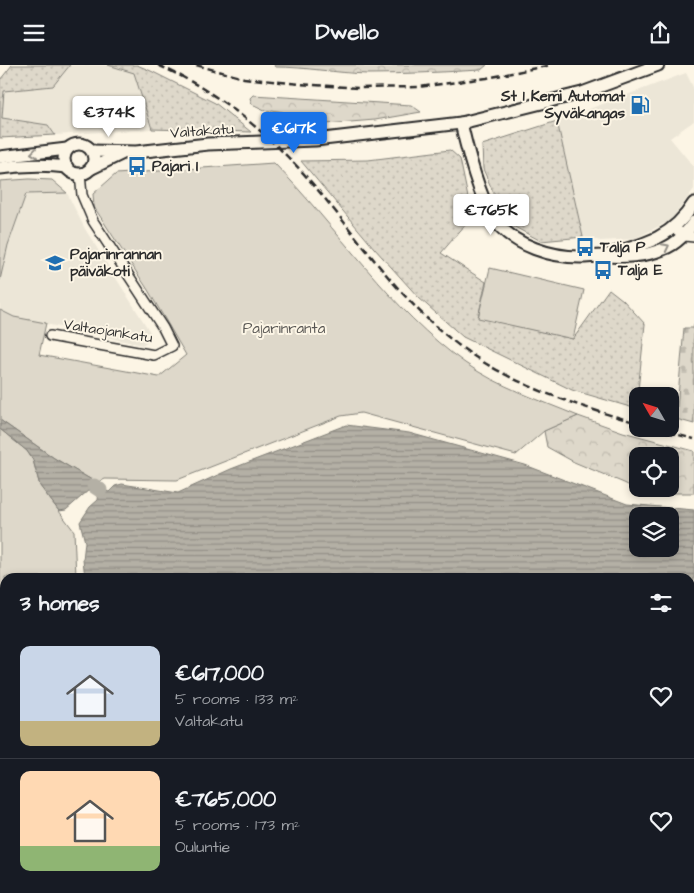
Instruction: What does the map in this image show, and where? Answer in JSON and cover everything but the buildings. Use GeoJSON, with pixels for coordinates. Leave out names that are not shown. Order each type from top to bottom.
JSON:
{"type":"FeatureCollection","features":[{"type":"Feature","properties":{"kind":"main road","name":"Valtakatu"},"geometry":{"type":"LineString","coordinates":[[92,151],[125,152],[315,139],[461,123],[582,93],[658,65]]}},
{"type":"Feature","properties":{"kind":"main road"},"geometry":{"type":"LineString","coordinates":[[461,123],[470,161],[488,209],[496,222],[520,242],[554,254],[578,257],[625,258],[665,249],[689,236],[694,222]]}},
{"type":"Feature","properties":{"kind":"main road"},"geometry":{"type":"LineString","coordinates":[[0,157],[67,149],[81,143],[92,151],[95,159],[92,168],[80,174],[73,173],[64,161],[67,149]]}},
{"type":"Feature","properties":{"kind":"main road","name":"Valtakatu"},"geometry":{"type":"LineString","coordinates":[[92,168],[125,152]]}},
{"type":"Feature","properties":{"kind":"main road"},"geometry":{"type":"LineString","coordinates":[[0,168],[23,165],[67,167]]}},
{"type":"Feature","properties":{"kind":"main road"},"geometry":{"type":"LineString","coordinates":[[601,256],[648,243],[674,228],[694,203]]}},
{"type":"Feature","properties":{"kind":"street","name":"Valtaojankatu"},"geometry":{"type":"LineString","coordinates":[[50,336],[154,355],[172,346],[92,221],[82,195],[80,174]]}},
{"type":"Feature","properties":{"kind":"street"},"geometry":{"type":"LineString","coordinates":[[674,228],[689,236]]}},
{"type":"Feature","properties":{"kind":"shaded area"},"geometry":{"type":"Polygon","coordinates":[[[70,65],[108,65],[134,72],[152,129],[55,135],[48,125],[1,118],[4,90],[52,86],[70,65]]]}},
{"type":"Feature","properties":{"kind":"shaded area"},"geometry":{"type":"Polygon","coordinates":[[[686,73],[694,89],[694,121],[670,138],[694,167],[694,189],[671,220],[634,239],[601,241],[583,237],[557,121],[686,73]]]}},
{"type":"Feature","properties":{"kind":"shaded area","name":"Pajarinrannan päiväkoti"},"geometry":{"type":"Polygon","coordinates":[[[67,193],[85,229],[150,332],[149,340],[142,345],[14,317],[0,310],[0,280],[8,245],[26,194],[67,193]]]}},
{"type":"Feature","properties":{"kind":"shaded area"},"geometry":{"type":"Polygon","coordinates":[[[0,420],[54,458],[97,483],[66,510],[59,511],[40,486],[33,460],[27,451],[0,429],[0,420]]]}},
{"type":"Feature","properties":{"kind":"shaded area"},"geometry":{"type":"Polygon","coordinates":[[[346,425],[409,433],[525,465],[627,504],[660,507],[629,507],[629,557],[679,557],[679,509],[694,510],[694,573],[85,573],[83,560],[85,542],[80,522],[90,507],[98,500],[99,491],[102,489],[109,492],[115,486],[122,484],[178,493],[231,469],[346,425]]]}},
{"type":"Feature","properties":{"kind":"green space"},"geometry":{"type":"Polygon","coordinates":[[[12,65],[70,65],[53,86],[4,91],[2,118],[48,125],[55,135],[0,138],[0,80],[12,65]]]}},
{"type":"Feature","properties":{"kind":"green space"},"geometry":{"type":"Polygon","coordinates":[[[108,65],[137,65],[151,71],[215,103],[251,132],[152,129],[134,73],[108,65]]]}},
{"type":"Feature","properties":{"kind":"green space"},"geometry":{"type":"Polygon","coordinates":[[[274,65],[487,65],[481,70],[367,74],[275,67],[274,65]]]}},
{"type":"Feature","properties":{"kind":"green space"},"geometry":{"type":"Polygon","coordinates":[[[253,95],[411,105],[421,112],[375,120],[313,125],[291,120],[283,112],[272,110],[269,112],[252,104],[250,98],[253,95]]]}},
{"type":"Feature","properties":{"kind":"green space"},"geometry":{"type":"Polygon","coordinates":[[[557,121],[583,237],[541,241],[507,223],[483,169],[482,145],[557,121]]]}},
{"type":"Feature","properties":{"kind":"green space"},"geometry":{"type":"Polygon","coordinates":[[[450,150],[460,159],[472,217],[441,253],[486,282],[478,317],[573,339],[609,289],[623,300],[645,324],[638,387],[629,387],[629,407],[572,390],[463,337],[419,298],[301,161],[368,160],[450,150]]]}},
{"type":"Feature","properties":{"kind":"green space","name":"Pajarinranta"},"geometry":{"type":"Polygon","coordinates":[[[274,163],[389,294],[438,342],[478,372],[520,393],[578,416],[544,431],[516,455],[361,413],[341,416],[177,480],[105,479],[97,483],[54,458],[0,420],[0,310],[14,317],[46,323],[39,355],[159,377],[186,355],[148,290],[94,207],[93,194],[116,174],[274,163]]]}},
{"type":"Feature","properties":{"kind":"green space"},"geometry":{"type":"Polygon","coordinates":[[[52,180],[67,193],[26,194],[8,245],[0,280],[0,181],[52,180]]]}},
{"type":"Feature","properties":{"kind":"green space"},"geometry":{"type":"Polygon","coordinates":[[[490,268],[584,290],[573,339],[478,318],[490,268]]]}},
{"type":"Feature","properties":{"kind":"green space"},"geometry":{"type":"Polygon","coordinates":[[[684,328],[694,328],[694,424],[679,420],[679,387],[684,328]]]}},
{"type":"Feature","properties":{"kind":"green space"},"geometry":{"type":"Polygon","coordinates":[[[578,416],[629,434],[629,437],[642,437],[694,451],[694,493],[679,493],[679,447],[629,447],[629,486],[574,462],[547,447],[544,431],[578,416]]]}},
{"type":"Feature","properties":{"kind":"green space"},"geometry":{"type":"Polygon","coordinates":[[[0,429],[27,451],[33,460],[40,486],[74,531],[76,573],[0,573],[0,429]]]}},
{"type":"Feature","properties":{"kind":"waterway"},"geometry":{"type":"LineString","coordinates":[[94,486],[100,490]]}},
{"type":"Feature","properties":{"kind":"railway"},"geometry":{"type":"LineString","coordinates":[[158,65],[227,104],[267,137],[305,175],[381,269],[412,304],[447,336],[468,352],[490,366],[538,390],[587,408],[629,420]]}},
{"type":"Feature","properties":{"kind":"railway"},"geometry":{"type":"LineString","coordinates":[[196,65],[244,78],[359,88],[419,87],[487,78],[551,65]]}},
{"type":"Feature","properties":{"kind":"railway"},"geometry":{"type":"LineString","coordinates":[[679,435],[694,439]]}},
{"type":"Feature","properties":{"kind":"place","name":"St 1 Kemi Automat Syväkangas"},"geometry":{"type":"Point","coordinates":[640,105]}},
{"type":"Feature","properties":{"kind":"place","name":"Pajari I"},"geometry":{"type":"Point","coordinates":[137,166]}},
{"type":"Feature","properties":{"kind":"place","name":"Talja P"},"geometry":{"type":"Point","coordinates":[585,247]}},
{"type":"Feature","properties":{"kind":"place","name":"Pajarinrannan päiväkoti"},"geometry":{"type":"Point","coordinates":[55,263]}},
{"type":"Feature","properties":{"kind":"place","name":"Talja E"},"geometry":{"type":"Point","coordinates":[603,270]}}]}
